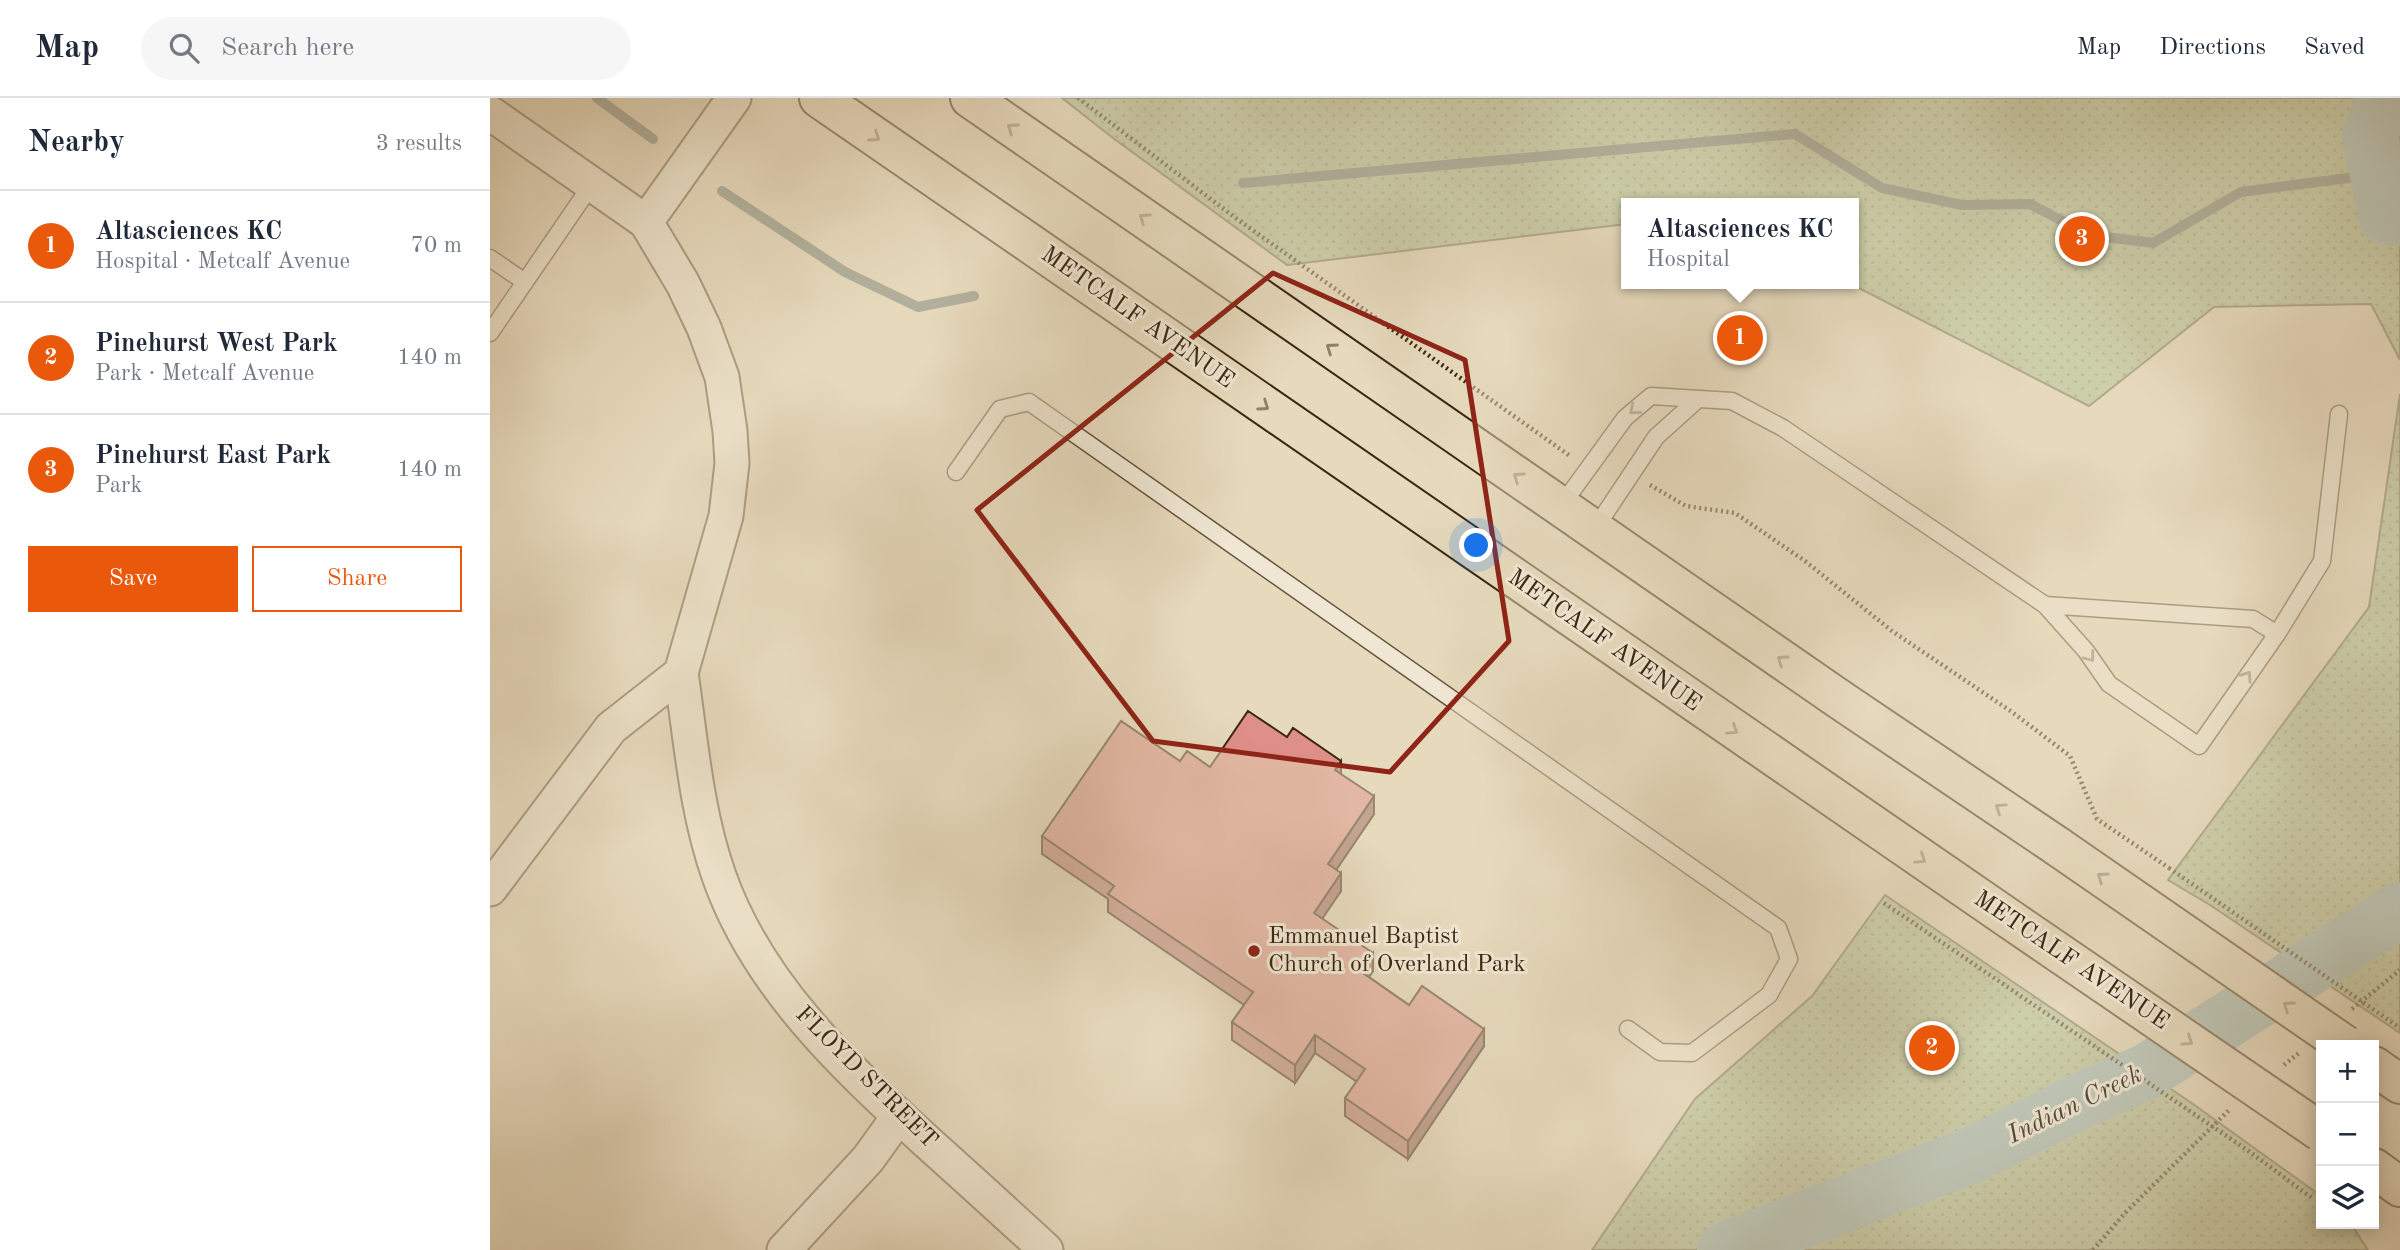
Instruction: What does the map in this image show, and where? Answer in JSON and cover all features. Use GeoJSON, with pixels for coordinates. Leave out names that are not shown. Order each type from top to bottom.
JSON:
{"type":"FeatureCollection","features":[{"type":"Feature","properties":{"kind":"main road","name":"METCALF AVENUE"},"geometry":{"type":"LineString","coordinates":[[819,98],[2316,1129]]}},
{"type":"Feature","properties":{"kind":"main road"},"geometry":{"type":"LineString","coordinates":[[970,98],[2337,1040]]}},
{"type":"Feature","properties":{"kind":"main road"},"geometry":{"type":"LineString","coordinates":[[2379,1069],[2400,1084]]}},
{"type":"Feature","properties":{"kind":"street"},"geometry":{"type":"LineString","coordinates":[[646,222],[734,98]]}},
{"type":"Feature","properties":{"kind":"street"},"geometry":{"type":"LineString","coordinates":[[490,113],[646,222],[704,328],[722,377],[732,463],[726,516],[681,673],[611,728],[490,889]]}},
{"type":"Feature","properties":{"kind":"street","name":"FLOYD STREET"},"geometry":{"type":"LineString","coordinates":[[681,673],[702,816],[719,877],[746,936],[778,987],[827,1046],[1046,1250]]}},
{"type":"Feature","properties":{"kind":"street"},"geometry":{"type":"LineString","coordinates":[[784,1250],[868,1159],[900,1116]]}},
{"type":"Feature","properties":{"kind":"lane"},"geometry":{"type":"LineString","coordinates":[[490,333],[592,184]]}},
{"type":"Feature","properties":{"kind":"lane"},"geometry":{"type":"LineString","coordinates":[[490,258],[525,282]]}},
{"type":"Feature","properties":{"kind":"lane"},"geometry":{"type":"LineString","coordinates":[[1561,506],[1625,418],[1651,396],[1732,401],[1783,428],[2045,606],[2086,651],[2109,684],[2199,746],[2277,634],[2322,561],[2339,414]]}},
{"type":"Feature","properties":{"kind":"lane"},"geometry":{"type":"LineString","coordinates":[[1594,530],[1656,438],[1697,400]]}},
{"type":"Feature","properties":{"kind":"lane"},"geometry":{"type":"LineString","coordinates":[[956,472],[1000,409],[1029,402],[1778,928],[1789,959],[1769,995],[1692,1053],[1660,1052],[1628,1029]]}},
{"type":"Feature","properties":{"kind":"lane"},"geometry":{"type":"LineString","coordinates":[[2045,606],[2253,619],[2277,634]]}},
{"type":"Feature","properties":{"kind":"path"},"geometry":{"type":"LineString","coordinates":[[2169,868],[2400,1028]]}},
{"type":"Feature","properties":{"kind":"path"},"geometry":{"type":"LineString","coordinates":[[1884,903],[2250,1152],[2312,1198]]}},
{"type":"Feature","properties":{"kind":"highlighted area"},"geometry":{"type":"Polygon","coordinates":[[[1273,273],[1465,360],[1509,641],[1390,772],[1153,741],[977,510],[1273,273]]]}},
{"type":"Feature","properties":{"kind":"green space"},"geometry":{"type":"Polygon","coordinates":[[[1062,98],[2400,98],[2400,360],[2371,304],[2214,307],[2089,406],[1859,288],[1859,198],[1621,198],[1621,225],[1287,265],[1062,98]]]}},
{"type":"Feature","properties":{"kind":"green space"},"geometry":{"type":"Polygon","coordinates":[[[2400,394],[2400,1033],[2210,905],[2168,880],[2369,607],[2400,394]]]}},
{"type":"Feature","properties":{"kind":"green space"},"geometry":{"type":"Polygon","coordinates":[[[1885,895],[2193,1104],[2316,1192],[2316,1229],[2354,1229],[2368,1250],[1592,1250],[1695,1099],[1812,996],[1885,895]]]}},
{"type":"Feature","properties":{"kind":"building","name":"Emmanuel Baptist Church of Overland Park"},"geometry":{"type":"Polygon","coordinates":[[[1248,711],[1287,737],[1293,728],[1341,761],[1335,770],[1374,796],[1328,864],[1341,873],[1314,913],[1373,953],[1360,971],[1409,1005],[1422,986],[1484,1029],[1408,1141],[1345,1098],[1365,1069],[1315,1035],[1295,1065],[1232,1022],[1253,992],[1108,894],[1114,886],[1042,836],[1121,721],[1180,761],[1187,751],[1210,767],[1248,711]]]}},
{"type":"Feature","properties":{"kind":"waterway"},"geometry":{"type":"LineString","coordinates":[[597,98],[653,139]]}},
{"type":"Feature","properties":{"kind":"waterway","name":"Indian Creek"},"geometry":{"type":"LineString","coordinates":[[2383,98],[2370,136],[2387,217],[2400,218]]}},
{"type":"Feature","properties":{"kind":"waterway"},"geometry":{"type":"LineString","coordinates":[[1243,183],[1795,134],[1882,188],[1962,205],[2030,204],[2089,235],[2153,243],[2241,192],[2378,174]]}},
{"type":"Feature","properties":{"kind":"waterway"},"geometry":{"type":"LineString","coordinates":[[722,191],[845,272],[918,307],[974,296]]}},
{"type":"Feature","properties":{"kind":"waterway","name":"Indian Creek"},"geometry":{"type":"LineString","coordinates":[[1725,1250],[1972,1155],[2082,1100],[2146,1072],[2400,910]]}},
{"type":"Feature","properties":{"kind":"place","name":"Pinehurst East Park"},"geometry":{"type":"Point","coordinates":[2082,239]}},
{"type":"Feature","properties":{"kind":"place","name":"Altasciences KC"},"geometry":{"type":"Point","coordinates":[1740,338]}},
{"type":"Feature","properties":{"kind":"place","name":"Emmanuel Baptist Church of Overland Park"},"geometry":{"type":"Point","coordinates":[1254,951]}},
{"type":"Feature","properties":{"kind":"place","name":"Pinehurst West Park"},"geometry":{"type":"Point","coordinates":[1932,1048]}}]}
